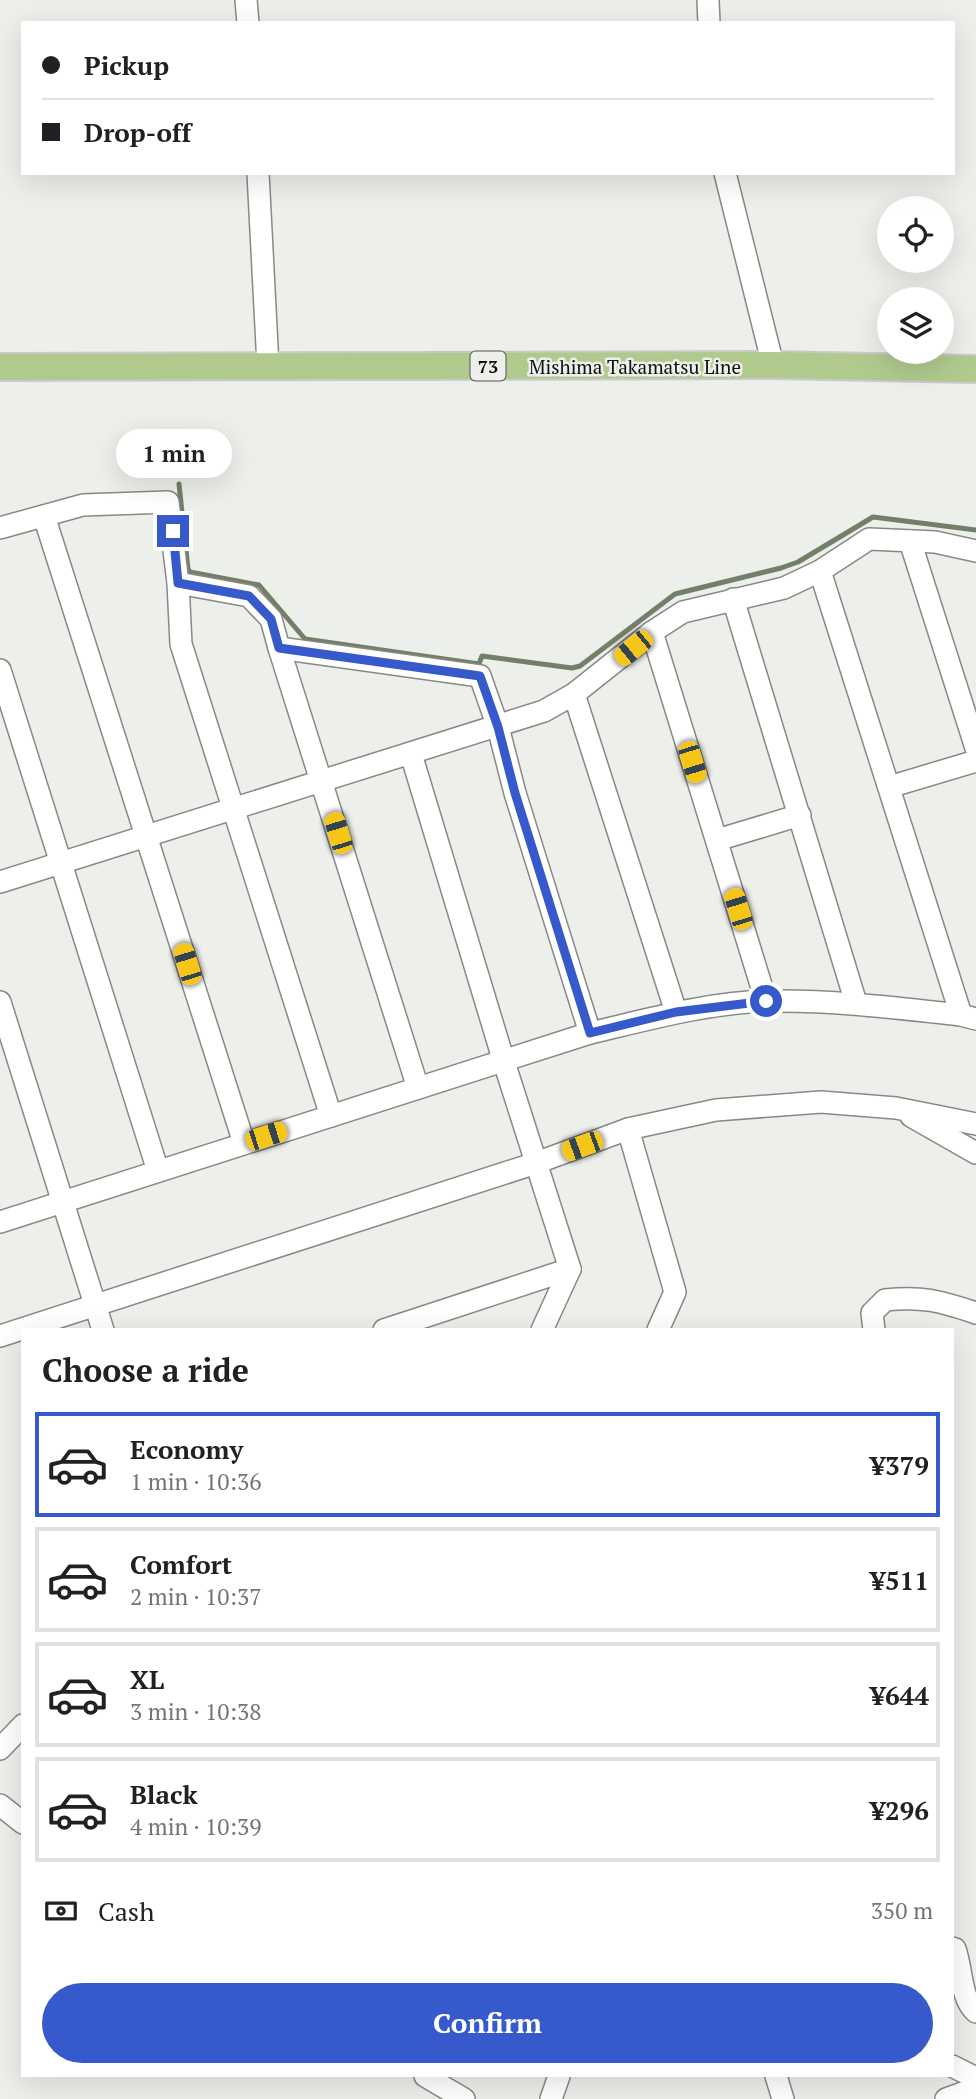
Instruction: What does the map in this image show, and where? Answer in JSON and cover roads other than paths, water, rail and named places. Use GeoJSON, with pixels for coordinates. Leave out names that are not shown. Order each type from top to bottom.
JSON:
{"type":"FeatureCollection","features":[{"type":"Feature","properties":{"kind":"main road","name":"Mishima Takamatsu Line"},"geometry":{"type":"LineString","coordinates":[[0,367],[773,365],[976,369]]}},
{"type":"Feature","properties":{"kind":"street"},"geometry":{"type":"LineString","coordinates":[[246,0],[248,21]]}},
{"type":"Feature","properties":{"kind":"street"},"geometry":{"type":"LineString","coordinates":[[708,0],[709,21]]}},
{"type":"Feature","properties":{"kind":"street"},"geometry":{"type":"LineString","coordinates":[[258,175],[268,366]]}},
{"type":"Feature","properties":{"kind":"street"},"geometry":{"type":"LineString","coordinates":[[725,175],[773,365]]}},
{"type":"Feature","properties":{"kind":"street"},"geometry":{"type":"LineString","coordinates":[[0,528],[83,505],[168,502],[178,583],[181,644],[331,1116]]}},
{"type":"Feature","properties":{"kind":"street"},"geometry":{"type":"LineString","coordinates":[[44,516],[244,1143]]}},
{"type":"Feature","properties":{"kind":"street"},"geometry":{"type":"LineString","coordinates":[[0,882],[544,711],[574,694],[652,632],[683,612],[784,588],[820,571],[869,539],[935,542],[976,551]]}},
{"type":"Feature","properties":{"kind":"street"},"geometry":{"type":"LineString","coordinates":[[909,541],[976,748]]}},
{"type":"Feature","properties":{"kind":"street"},"geometry":{"type":"LineString","coordinates":[[0,1222],[590,1033],[676,1012],[766,1001],[856,1003],[968,1017],[889,787],[820,571]]}},
{"type":"Feature","properties":{"kind":"street"},"geometry":{"type":"LineString","coordinates":[[178,583],[249,596],[271,619],[418,1088]]}},
{"type":"Feature","properties":{"kind":"street"},"geometry":{"type":"LineString","coordinates":[[733,599],[856,1003]]}},
{"type":"Feature","properties":{"kind":"street"},"geometry":{"type":"LineString","coordinates":[[652,632],[766,1001]]}},
{"type":"Feature","properties":{"kind":"street"},"geometry":{"type":"LineString","coordinates":[[279,648],[480,676],[498,727],[515,793],[590,1033]]}},
{"type":"Feature","properties":{"kind":"street"},"geometry":{"type":"LineString","coordinates":[[0,670],[158,1171]]}},
{"type":"Feature","properties":{"kind":"street"},"geometry":{"type":"LineString","coordinates":[[574,694],[676,1012]]}},
{"type":"Feature","properties":{"kind":"street"},"geometry":{"type":"LineString","coordinates":[[411,754],[570,1269],[543,1328]]}},
{"type":"Feature","properties":{"kind":"street"},"geometry":{"type":"LineString","coordinates":[[889,787],[976,761]]}},
{"type":"Feature","properties":{"kind":"street"},"geometry":{"type":"LineString","coordinates":[[717,840],[800,815]]}},
{"type":"Feature","properties":{"kind":"street"},"geometry":{"type":"LineString","coordinates":[[0,1002],[102,1328]]}},
{"type":"Feature","properties":{"kind":"street"},"geometry":{"type":"LineString","coordinates":[[25,1328],[536,1163],[628,1129],[716,1110],[821,1102],[896,1108],[976,1124]]}},
{"type":"Feature","properties":{"kind":"street"},"geometry":{"type":"LineString","coordinates":[[896,1108],[976,1153]]}},
{"type":"Feature","properties":{"kind":"street"},"geometry":{"type":"LineString","coordinates":[[628,1129],[675,1292],[659,1328]]}},
{"type":"Feature","properties":{"kind":"street"},"geometry":{"type":"LineString","coordinates":[[395,1328],[429,1322],[570,1269]]}},
{"type":"Feature","properties":{"kind":"street"},"geometry":{"type":"LineString","coordinates":[[874,1328],[872,1313],[884,1300],[913,1297],[938,1300],[976,1313]]}},
{"type":"Feature","properties":{"kind":"street"},"geometry":{"type":"LineString","coordinates":[[0,1336],[21,1329]]}},
{"type":"Feature","properties":{"kind":"street"},"geometry":{"type":"LineString","coordinates":[[0,1749],[21,1727]]}},
{"type":"Feature","properties":{"kind":"street"},"geometry":{"type":"LineString","coordinates":[[0,1805],[21,1821]]}},
{"type":"Feature","properties":{"kind":"street"},"geometry":{"type":"LineString","coordinates":[[962,1952],[966,1994],[971,2008],[976,2012]]}},
{"type":"Feature","properties":{"kind":"street"},"geometry":{"type":"LineString","coordinates":[[954,2067],[976,2078]]}},
{"type":"Feature","properties":{"kind":"street"},"geometry":{"type":"LineString","coordinates":[[551,2099],[559,2077]]}},
{"type":"Feature","properties":{"kind":"street"},"geometry":{"type":"LineString","coordinates":[[776,2077],[783,2099]]}},
{"type":"Feature","properties":{"kind":"street"},"geometry":{"type":"LineString","coordinates":[[434,2078],[464,2099]]}},
{"type":"Feature","properties":{"kind":"street"},"geometry":{"type":"LineString","coordinates":[[946,2099],[976,2088]]}},
{"type":"Feature","properties":{"kind":"waterway"},"geometry":{"type":"LineString","coordinates":[[179,484],[190,572],[259,585],[305,639],[479,664],[482,656],[572,668],[580,666],[675,594],[798,562],[873,517],[976,530]]}}]}
